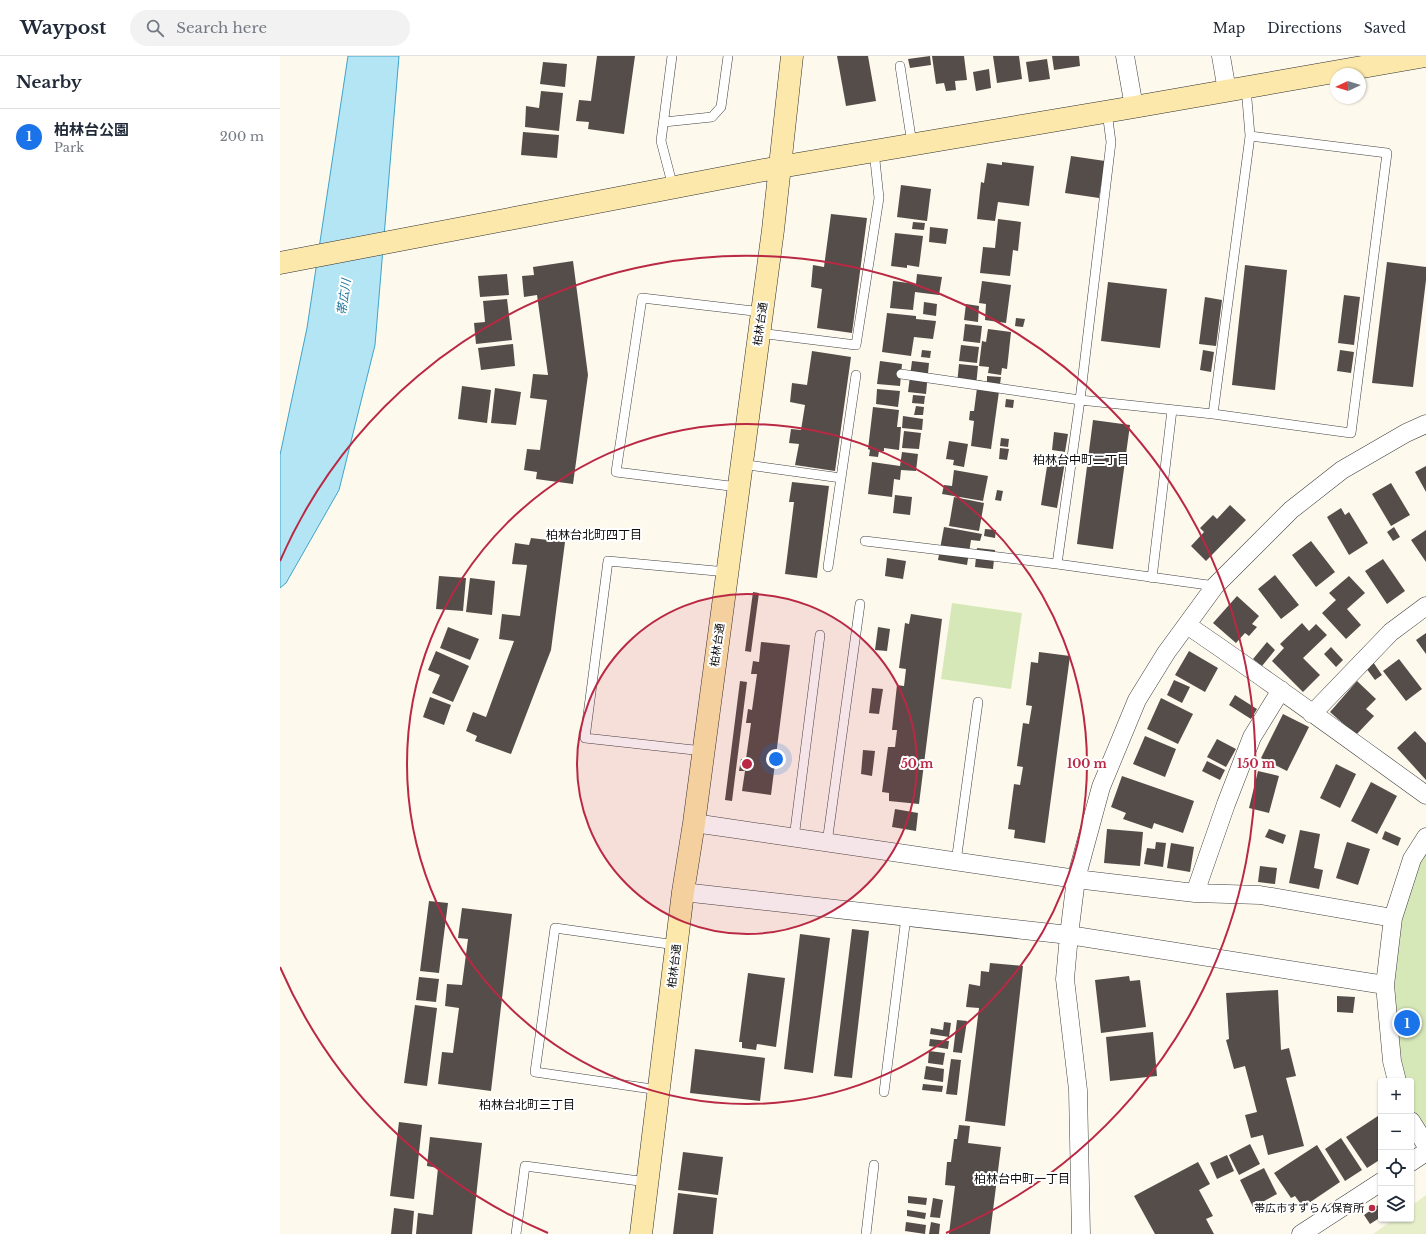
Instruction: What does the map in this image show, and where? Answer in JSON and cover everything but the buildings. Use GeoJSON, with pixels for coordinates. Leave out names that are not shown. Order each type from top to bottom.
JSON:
{"type":"FeatureCollection","features":[{"type":"Feature","properties":{"kind":"street","name":"柏林台通"},"geometry":{"type":"LineString","coordinates":[[641,1234],[676,945],[694,823],[780,167],[792,56]]}},
{"type":"Feature","properties":{"kind":"street"},"geometry":{"type":"LineString","coordinates":[[1125,56],[1134,107]]}},
{"type":"Feature","properties":{"kind":"street"},"geometry":{"type":"LineString","coordinates":[[1221,56],[1236,89]]}},
{"type":"Feature","properties":{"kind":"street"},"geometry":{"type":"LineString","coordinates":[[280,263],[780,167],[1107,112],[1425,56]]}},
{"type":"Feature","properties":{"kind":"street"},"geometry":{"type":"LineString","coordinates":[[1081,1234],[1078,1090],[1065,979],[1069,935],[1076,879],[1101,787],[1137,700],[1166,653],[1188,625],[1215,586],[1291,510],[1342,470],[1406,433],[1426,424]]}},
{"type":"Feature","properties":{"kind":"street"},"geometry":{"type":"LineString","coordinates":[[1312,714],[1391,632],[1426,606]]}},
{"type":"Feature","properties":{"kind":"street"},"geometry":{"type":"LineString","coordinates":[[1188,625],[1426,795]]}},
{"type":"Feature","properties":{"kind":"street"},"geometry":{"type":"LineString","coordinates":[[1195,893],[1226,804],[1252,737],[1281,690]]}},
{"type":"Feature","properties":{"kind":"street"},"geometry":{"type":"LineString","coordinates":[[694,823],[1076,879],[1195,893],[1260,895],[1392,918]]}},
{"type":"Feature","properties":{"kind":"street"},"geometry":{"type":"LineString","coordinates":[[1397,1078],[1392,1061],[1386,985],[1392,918],[1412,859],[1426,837]]}},
{"type":"Feature","properties":{"kind":"street"},"geometry":{"type":"LineString","coordinates":[[683,892],[1069,935],[1386,985]]}},
{"type":"Feature","properties":{"kind":"street"},"geometry":{"type":"LineString","coordinates":[[1414,1126],[1426,1145]]}},
{"type":"Feature","properties":{"kind":"street"},"geometry":{"type":"LineString","coordinates":[[1414,1160],[1426,1152]]}},
{"type":"Feature","properties":{"kind":"street"},"geometry":{"type":"LineString","coordinates":[[1301,1234],[1378,1184]]}},
{"type":"Feature","properties":{"kind":"lane"},"geometry":{"type":"LineString","coordinates":[[672,56],[661,141],[673,187]]}},
{"type":"Feature","properties":{"kind":"lane"},"geometry":{"type":"LineString","coordinates":[[664,122],[712,117],[721,107],[728,56]]}},
{"type":"Feature","properties":{"kind":"lane"},"geometry":{"type":"LineString","coordinates":[[900,66],[912,144]]}},
{"type":"Feature","properties":{"kind":"lane"},"geometry":{"type":"LineString","coordinates":[[1213,414],[1250,136],[1236,89]]}},
{"type":"Feature","properties":{"kind":"lane"},"geometry":{"type":"LineString","coordinates":[[1057,564],[1080,400],[1111,142],[1107,112]]}},
{"type":"Feature","properties":{"kind":"lane"},"geometry":{"type":"LineString","coordinates":[[901,374],[1080,400],[1213,414],[1351,433],[1387,152],[1250,136]]}},
{"type":"Feature","properties":{"kind":"lane"},"geometry":{"type":"LineString","coordinates":[[738,487],[616,472],[642,298],[760,322],[856,345],[879,198],[874,151]]}},
{"type":"Feature","properties":{"kind":"lane"},"geometry":{"type":"LineString","coordinates":[[828,567],[856,375]]}},
{"type":"Feature","properties":{"kind":"lane"},"geometry":{"type":"LineString","coordinates":[[1152,578],[1172,410]]}},
{"type":"Feature","properties":{"kind":"lane"},"geometry":{"type":"LineString","coordinates":[[741,464],[841,478]]}},
{"type":"Feature","properties":{"kind":"lane"},"geometry":{"type":"LineString","coordinates":[[865,541],[1057,564],[1215,586]]}},
{"type":"Feature","properties":{"kind":"lane"},"geometry":{"type":"LineString","coordinates":[[703,752],[585,738],[608,561],[727,572]]}},
{"type":"Feature","properties":{"kind":"lane"},"geometry":{"type":"LineString","coordinates":[[827,843],[860,604]]}},
{"type":"Feature","properties":{"kind":"lane"},"geometry":{"type":"LineString","coordinates":[[794,838],[820,635]]}},
{"type":"Feature","properties":{"kind":"lane"},"geometry":{"type":"LineString","coordinates":[[956,862],[978,702]]}},
{"type":"Feature","properties":{"kind":"lane"},"geometry":{"type":"LineString","coordinates":[[884,1092],[906,917]]}},
{"type":"Feature","properties":{"kind":"lane"},"geometry":{"type":"LineString","coordinates":[[659,1090],[535,1072],[555,928],[676,945]]}},
{"type":"Feature","properties":{"kind":"lane"},"geometry":{"type":"LineString","coordinates":[[866,1234],[874,1165]]}},
{"type":"Feature","properties":{"kind":"lane"},"geometry":{"type":"LineString","coordinates":[[516,1234],[524,1166],[647,1182]]}},
{"type":"Feature","properties":{"kind":"green space"},"geometry":{"type":"Polygon","coordinates":[[[952,603],[1022,613],[1011,689],[941,679],[952,603]]]}},
{"type":"Feature","properties":{"kind":"green space"},"geometry":{"type":"Polygon","coordinates":[[[1426,837],[1426,1145],[1414,1126],[1414,1078],[1396,1078],[1392,1061],[1393,918],[1426,837]]]}},
{"type":"Feature","properties":{"kind":"green space"},"geometry":{"type":"Polygon","coordinates":[[[1426,1195],[1426,1234],[1373,1234],[1390,1222],[1414,1222],[1414,1204],[1426,1195]]]}},
{"type":"Feature","properties":{"kind":"water","name":"帯広川"},"geometry":{"type":"Polygon","coordinates":[[[348,56],[399,56],[375,345],[339,490],[286,583],[280,588],[280,455],[307,328],[348,56]]]}},
{"type":"Feature","properties":{"kind":"place","name":"柏林台公園"},"geometry":{"type":"Point","coordinates":[1407,1023]}},
{"type":"Feature","properties":{"kind":"place","name":"帯広市すずらん保育所"},"geometry":{"type":"Point","coordinates":[1372,1208]}},
{"type":"Feature","properties":{"kind":"district","name":"柏林台中町二丁目"},"geometry":{"type":"Point","coordinates":[1081,460]}},
{"type":"Feature","properties":{"kind":"district","name":"柏林台北町四丁目"},"geometry":{"type":"Point","coordinates":[594,535]}},
{"type":"Feature","properties":{"kind":"district","name":"柏林台北町三丁目"},"geometry":{"type":"Point","coordinates":[527,1105]}},
{"type":"Feature","properties":{"kind":"district","name":"柏林台中町一丁目"},"geometry":{"type":"Point","coordinates":[1022,1179]}}]}
